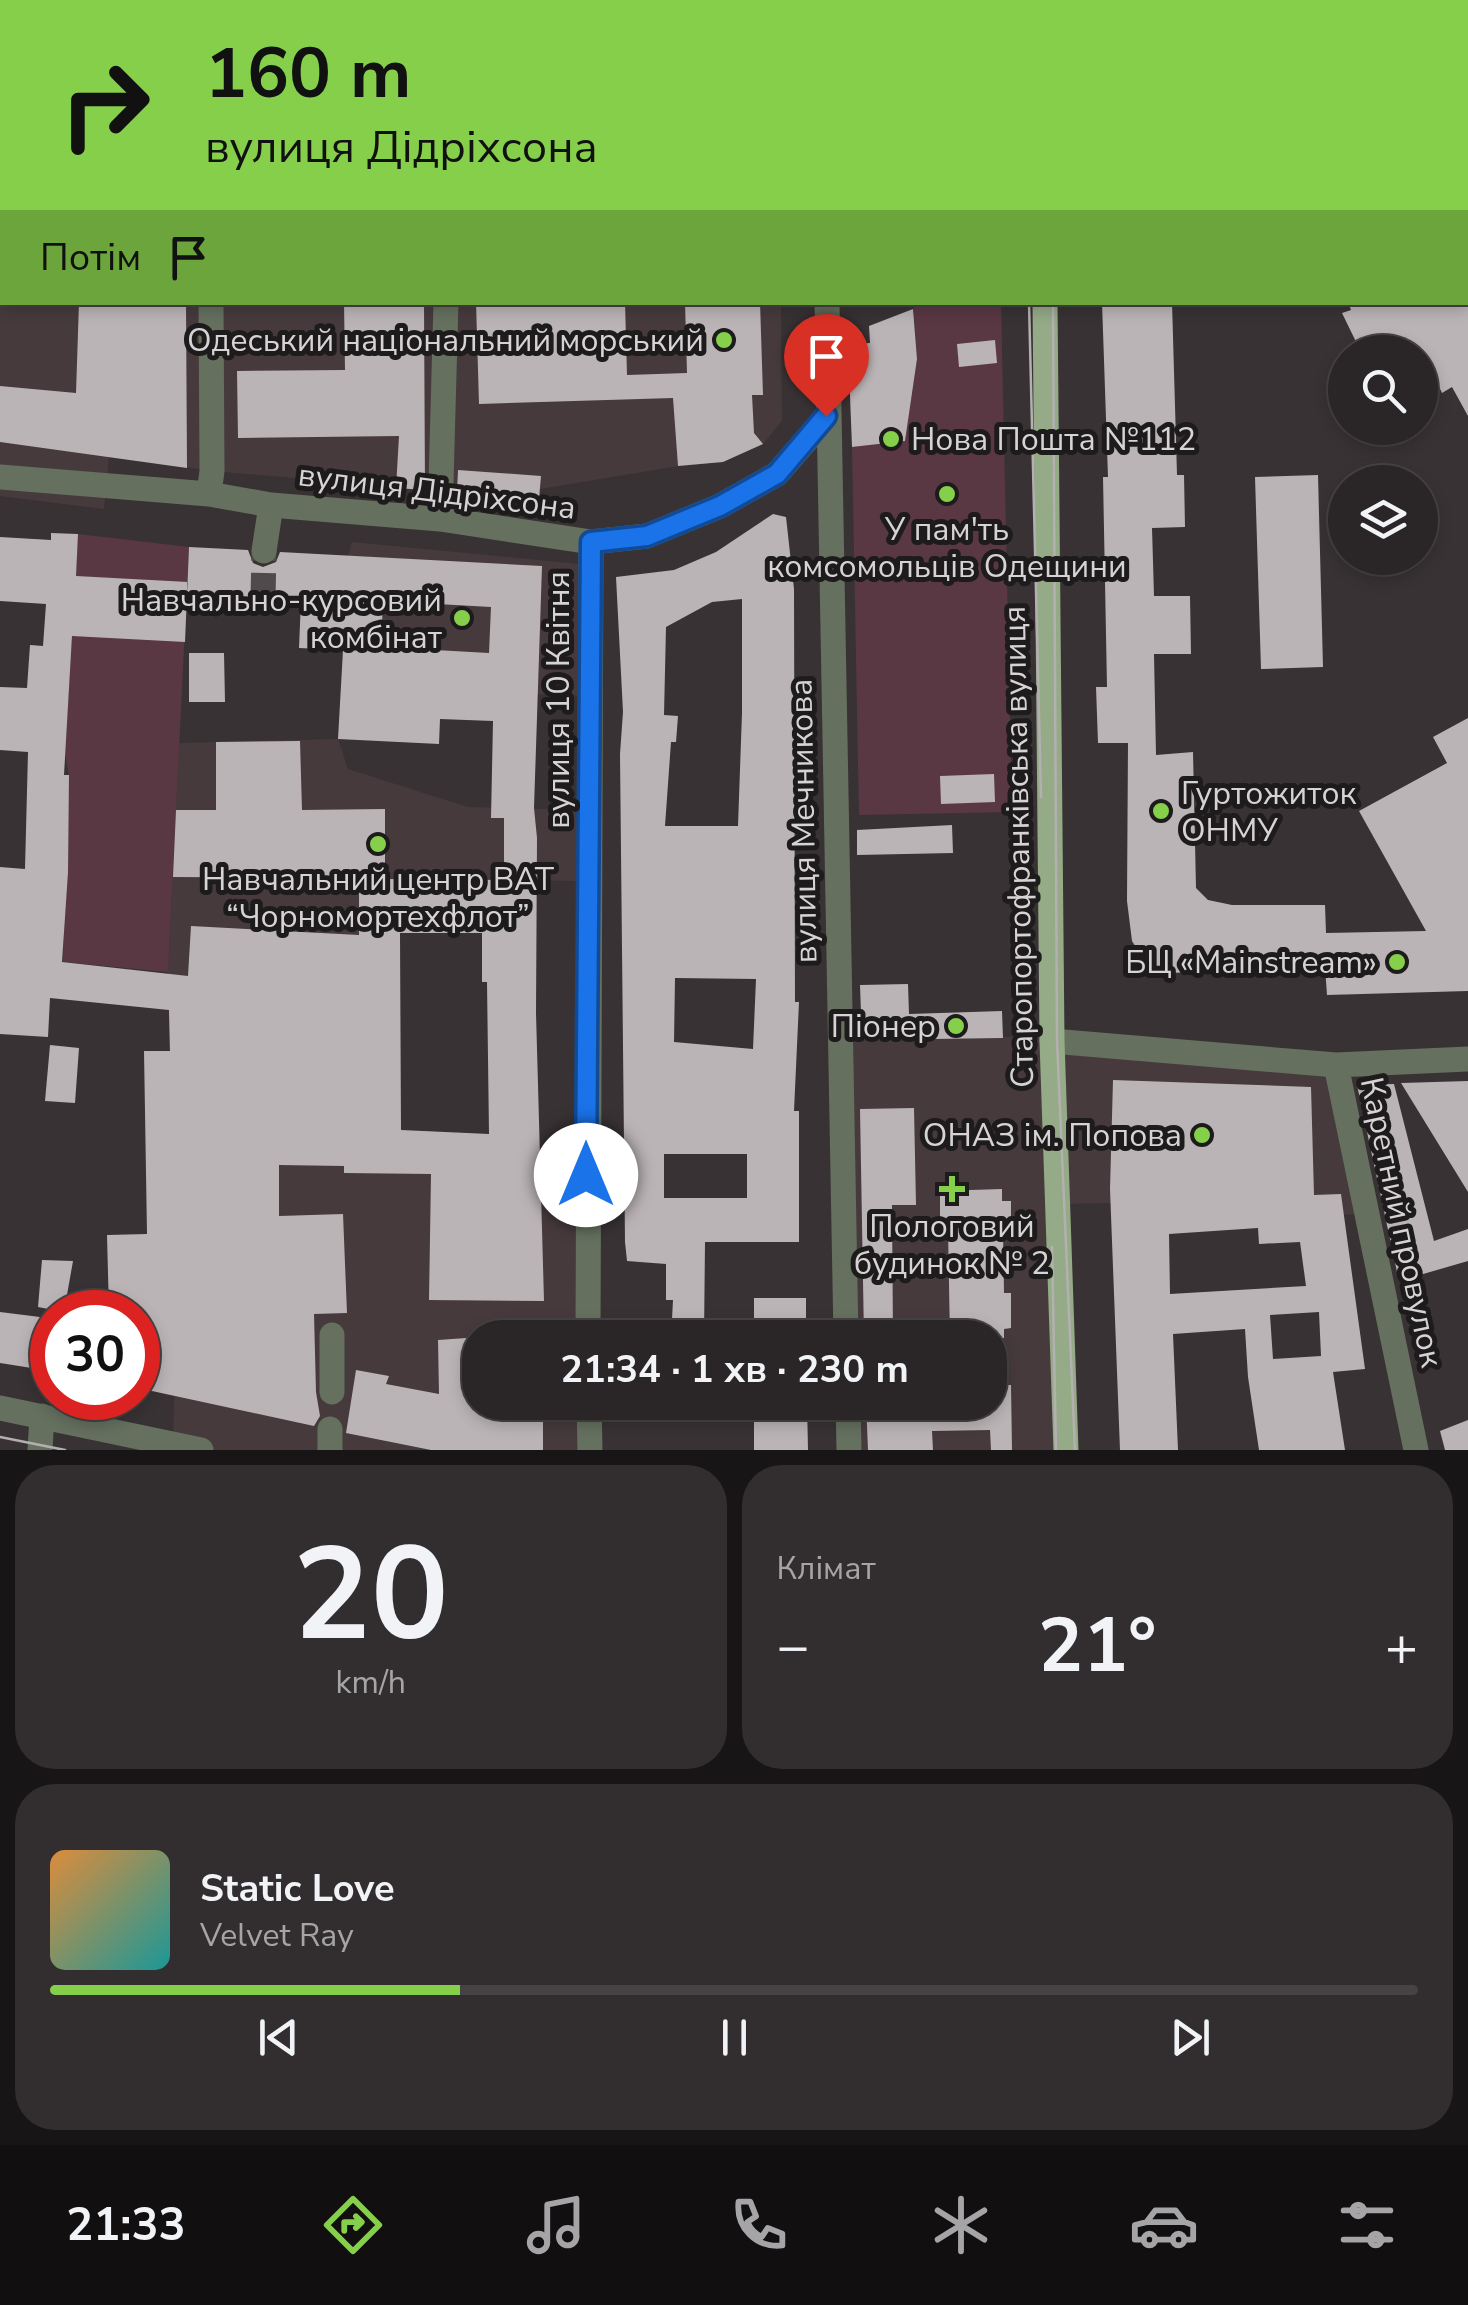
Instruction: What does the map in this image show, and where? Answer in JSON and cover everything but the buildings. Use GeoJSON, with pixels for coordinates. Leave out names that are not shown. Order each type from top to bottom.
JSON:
{"type":"FeatureCollection","features":[{"type":"Feature","properties":{"kind":"main road","name":"Старопортофранківська вулиця"},"geometry":{"type":"LineString","coordinates":[[1045,305],[1052,1041],[1066,1450]]}},
{"type":"Feature","properties":{"kind":"street"},"geometry":{"type":"LineString","coordinates":[[210,494],[211,305]]}},
{"type":"Feature","properties":{"kind":"street"},"geometry":{"type":"LineString","coordinates":[[440,519],[446,305]]}},
{"type":"Feature","properties":{"kind":"street","name":"вулиця Мечникова"},"geometry":{"type":"LineString","coordinates":[[827,305],[826,416],[846,1320]]}},
{"type":"Feature","properties":{"kind":"street","name":"вулиця Дідріхсона"},"geometry":{"type":"LineString","coordinates":[[0,477],[210,494],[272,504],[440,519],[591,542],[647,536],[720,506],[777,474],[826,416]]}},
{"type":"Feature","properties":{"kind":"street"},"geometry":{"type":"LineString","coordinates":[[264,551],[272,504]]}},
{"type":"Feature","properties":{"kind":"street","name":"вулиця 10 Квітня"},"geometry":{"type":"LineString","coordinates":[[588,1320],[591,542]]}},
{"type":"Feature","properties":{"kind":"street"},"geometry":{"type":"LineString","coordinates":[[1052,1041],[1336,1066],[1468,1059]]}},
{"type":"Feature","properties":{"kind":"street","name":"Каретний провулок"},"geometry":{"type":"LineString","coordinates":[[1336,1066],[1416,1450]]}},
{"type":"Feature","properties":{"kind":"street"},"geometry":{"type":"LineString","coordinates":[[332,1335],[332,1392]]}},
{"type":"Feature","properties":{"kind":"street"},"geometry":{"type":"LineString","coordinates":[[0,1408],[30,1414]]}},
{"type":"Feature","properties":{"kind":"street"},"geometry":{"type":"LineString","coordinates":[[40,1450],[42,1420]]}},
{"type":"Feature","properties":{"kind":"street"},"geometry":{"type":"LineString","coordinates":[[61,1420],[201,1450]]}},
{"type":"Feature","properties":{"kind":"street"},"geometry":{"type":"LineString","coordinates":[[589,1420],[590,1450]]}},
{"type":"Feature","properties":{"kind":"street"},"geometry":{"type":"LineString","coordinates":[[848,1420],[849,1450]]}},
{"type":"Feature","properties":{"kind":"shaded area"},"geometry":{"type":"Polygon","coordinates":[[[0,305],[781,305],[782,421],[763,444],[723,462],[540,489],[539,499],[212,471],[109,456],[104,509],[0,496],[0,305]]]}},
{"type":"Feature","properties":{"kind":"shaded area"},"geometry":{"type":"Polygon","coordinates":[[[913,305],[1001,305],[1012,812],[859,815],[852,447],[905,441],[917,359],[913,305]]]}},
{"type":"Feature","properties":{"kind":"shaded area"},"geometry":{"type":"Polygon","coordinates":[[[78,534],[189,547],[168,972],[63,962],[69,775],[65,754],[78,534]]]}},
{"type":"Feature","properties":{"kind":"shaded area","name":"Навчально-курсовий комбінат"},"geometry":{"type":"Polygon","coordinates":[[[352,542],[579,564],[580,696],[342,685],[348,556],[352,542]]]}},
{"type":"Feature","properties":{"kind":"shaded area"},"geometry":{"type":"Polygon","coordinates":[[[338,739],[348,769],[468,807],[581,810],[582,881],[359,879],[360,1130],[585,1153],[588,1320],[462,1320],[462,1420],[588,1420],[589,1450],[210,1450],[173,1442],[168,972],[179,743],[338,739]]]}},
{"type":"Feature","properties":{"kind":"shaded area","name":"Пологовий будинок № 2"},"geometry":{"type":"Polygon","coordinates":[[[1044,1036],[1062,1450],[854,1450],[854,1420],[1007,1420],[1007,1320],[853,1320],[852,1040],[1044,1036]]]}},
{"type":"Feature","properties":{"kind":"shaded area","name":"ОНАЗ ім. Попова"},"geometry":{"type":"Polygon","coordinates":[[[1055,1046],[1332,1067],[1362,1214],[1298,1217],[1168,1202],[1062,1204],[1055,1046]]]}},
{"type":"Feature","properties":{"kind":"tunnel"},"geometry":{"type":"LineString","coordinates":[[263,598],[264,551]]}},
{"type":"Feature","properties":{"kind":"tram line"},"geometry":{"type":"LineString","coordinates":[[1029,305],[1041,797]]}},
{"type":"Feature","properties":{"kind":"tram line"},"geometry":{"type":"LineString","coordinates":[[1053,305],[1057,1041],[1075,1450]]}},
{"type":"Feature","properties":{"kind":"tram line"},"geometry":{"type":"LineString","coordinates":[[1052,1247],[1056,1450]]}},
{"type":"Feature","properties":{"kind":"tram line"},"geometry":{"type":"LineString","coordinates":[[0,1437],[65,1450]]}},
{"type":"Feature","properties":{"kind":"place","name":"Одеський національний морський"},"geometry":{"type":"Point","coordinates":[724,340]}},
{"type":"Feature","properties":{"kind":"place","name":"Нова Пошта №112"},"geometry":{"type":"Point","coordinates":[891,439]}},
{"type":"Feature","properties":{"kind":"place","name":"У пам'ть комсомольців Одещини"},"geometry":{"type":"Point","coordinates":[947,494]}},
{"type":"Feature","properties":{"kind":"place","name":"Навчально-курсовий комбінат"},"geometry":{"type":"Point","coordinates":[462,618]}},
{"type":"Feature","properties":{"kind":"place","name":"Гуртожиток ОНМУ"},"geometry":{"type":"Point","coordinates":[1161,811]}},
{"type":"Feature","properties":{"kind":"place","name":"Навчальний центр ВАТ “Чорномортехфлот”"},"geometry":{"type":"Point","coordinates":[378,844]}},
{"type":"Feature","properties":{"kind":"place","name":"БЦ «Mainstream»"},"geometry":{"type":"Point","coordinates":[1397,962]}},
{"type":"Feature","properties":{"kind":"place","name":"Піонер"},"geometry":{"type":"Point","coordinates":[956,1026]}},
{"type":"Feature","properties":{"kind":"place","name":"ОНАЗ ім. Попова"},"geometry":{"type":"Point","coordinates":[1202,1135]}},
{"type":"Feature","properties":{"kind":"place","name":"Пологовий будинок № 2"},"geometry":{"type":"Point","coordinates":[952,1189]}},
{"type":"Feature","properties":{"kind":"route"},"geometry":{"type":"LineString","coordinates":[[586,1175],[591,542],[647,536],[720,506],[777,474],[826,416]]}}]}
